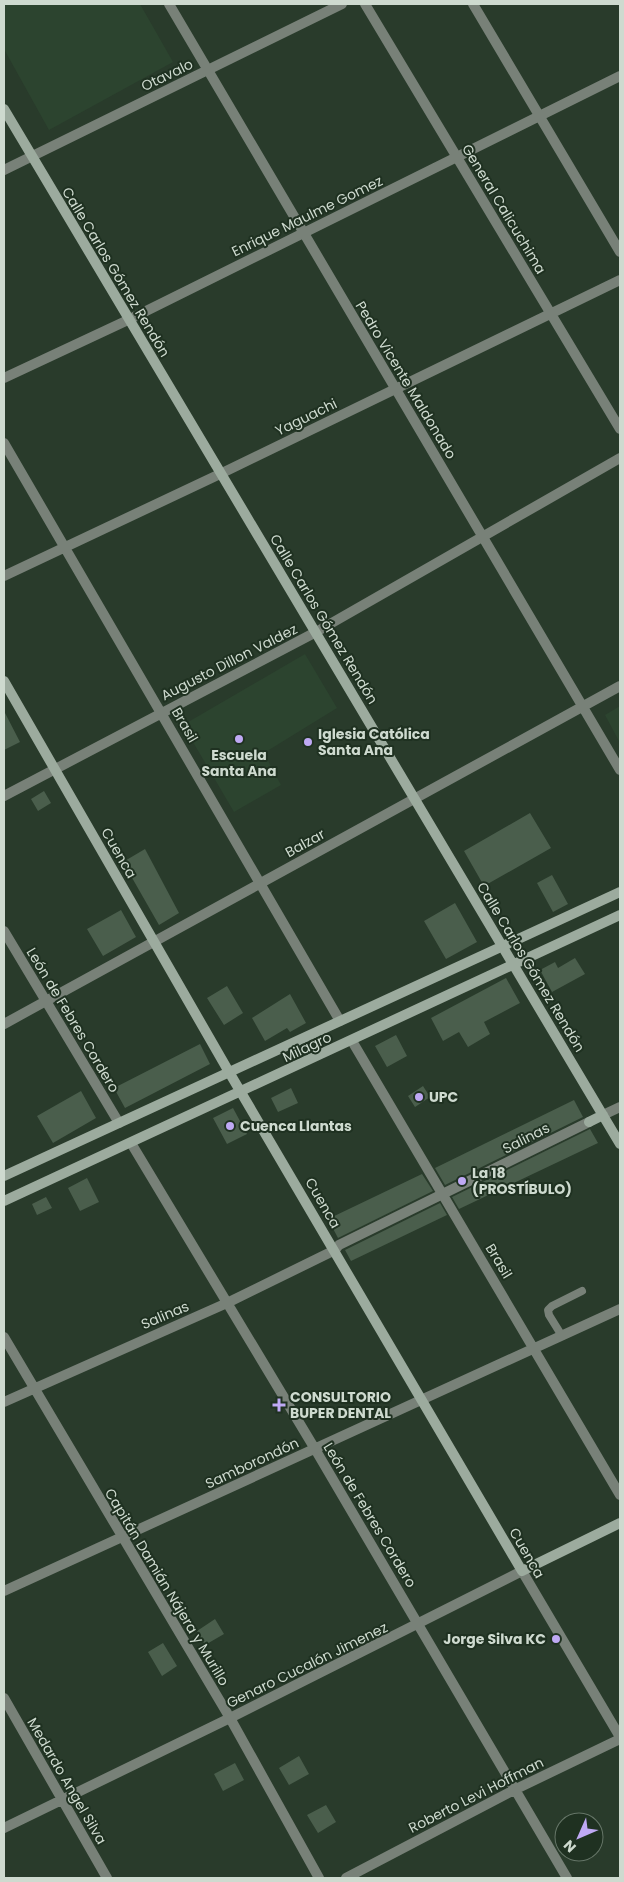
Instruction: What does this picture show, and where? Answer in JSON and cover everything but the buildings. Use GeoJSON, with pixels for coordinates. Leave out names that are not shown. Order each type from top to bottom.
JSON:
{"type":"FeatureCollection","features":[{"type":"Feature","properties":{"kind":"main road","name":"Calle Carlos Gómez Rendón"},"geometry":{"type":"LineString","coordinates":[[4,109],[620,1144]]}},
{"type":"Feature","properties":{"kind":"main road","name":"Cuenca"},"geometry":{"type":"LineString","coordinates":[[4,681],[229,1072],[337,1248],[422,1400],[522,1572]]}},
{"type":"Feature","properties":{"kind":"main road","name":"Milagro"},"geometry":{"type":"LineString","coordinates":[[119,1123],[620,892]]}},
{"type":"Feature","properties":{"kind":"main road","name":"Milagro"},"geometry":{"type":"LineString","coordinates":[[4,1201],[620,915]]}},
{"type":"Feature","properties":{"kind":"main road"},"geometry":{"type":"LineString","coordinates":[[589,1122],[603,1115]]}},
{"type":"Feature","properties":{"kind":"main road"},"geometry":{"type":"LineString","coordinates":[[4,1176],[119,1123]]}},
{"type":"Feature","properties":{"kind":"main road","name":"Genaro Cucalón Jimenez"},"geometry":{"type":"LineString","coordinates":[[522,1572],[620,1524]]}},
{"type":"Feature","properties":{"kind":"street","name":"Pedro Vicente Maldonado"},"geometry":{"type":"LineString","coordinates":[[169,4],[620,770]]}},
{"type":"Feature","properties":{"kind":"street","name":"Otavalo"},"geometry":{"type":"LineString","coordinates":[[4,170],[342,4]]}},
{"type":"Feature","properties":{"kind":"street","name":"General Calicuchima"},"geometry":{"type":"LineString","coordinates":[[365,4],[620,429]]}},
{"type":"Feature","properties":{"kind":"street"},"geometry":{"type":"LineString","coordinates":[[472,4],[620,252]]}},
{"type":"Feature","properties":{"kind":"street","name":"Enrique Maulme Gomez"},"geometry":{"type":"LineString","coordinates":[[4,378],[128,320],[620,76]]}},
{"type":"Feature","properties":{"kind":"street","name":"Yaguachi"},"geometry":{"type":"LineString","coordinates":[[4,576],[220,474],[620,280]]}},
{"type":"Feature","properties":{"kind":"street","name":"Brasil"},"geometry":{"type":"LineString","coordinates":[[4,443],[340,1021]]}},
{"type":"Feature","properties":{"kind":"street","name":"Augusto Dillon Valdez"},"geometry":{"type":"LineString","coordinates":[[4,796],[316,632],[620,458]]}},
{"type":"Feature","properties":{"kind":"street","name":"Balzar"},"geometry":{"type":"LineString","coordinates":[[4,1024],[620,686]]}},
{"type":"Feature","properties":{"kind":"street","name":"León de Febres Cordero"},"geometry":{"type":"LineString","coordinates":[[4,931],[119,1123]]}},
{"type":"Feature","properties":{"kind":"street","name":"Brasil"},"geometry":{"type":"LineString","coordinates":[[352,1041],[620,1496]]}},
{"type":"Feature","properties":{"kind":"street"},"geometry":{"type":"LineString","coordinates":[[603,1115],[620,1106]]}},
{"type":"Feature","properties":{"kind":"street","name":"Salinas"},"geometry":{"type":"LineString","coordinates":[[4,1402],[34,1387],[227,1303],[589,1122]]}},
{"type":"Feature","properties":{"kind":"street","name":"León de Febres Cordero"},"geometry":{"type":"LineString","coordinates":[[131,1143],[419,1624],[567,1878]]}},
{"type":"Feature","properties":{"kind":"street","name":"Samborondón"},"geometry":{"type":"LineString","coordinates":[[4,1591],[620,1309]]}},
{"type":"Feature","properties":{"kind":"street","name":"Capitán Damián Nájera y Murillo"},"geometry":{"type":"LineString","coordinates":[[4,1337],[230,1718],[319,1878]]}},
{"type":"Feature","properties":{"kind":"street","name":"Genaro Cucalón Jimenez"},"geometry":{"type":"LineString","coordinates":[[4,1828],[230,1718],[522,1572]]}},
{"type":"Feature","properties":{"kind":"street","name":"Cuenca"},"geometry":{"type":"LineString","coordinates":[[522,1572],[620,1738]]}},
{"type":"Feature","properties":{"kind":"street","name":"Medardo Angel Silva"},"geometry":{"type":"LineString","coordinates":[[4,1698],[106,1878]]}},
{"type":"Feature","properties":{"kind":"street","name":"Roberto Levi Hoffman"},"geometry":{"type":"LineString","coordinates":[[346,1878],[514,1790],[620,1738]]}},
{"type":"Feature","properties":{"kind":"lane"},"geometry":{"type":"LineString","coordinates":[[562,1336],[548,1310],[552,1306],[582,1291]]}},
{"type":"Feature","properties":{"kind":"shaded area"},"geometry":{"type":"Polygon","coordinates":[[[4,4],[140,4],[173,62],[49,130],[4,49],[4,4]]]}},
{"type":"Feature","properties":{"kind":"shaded area","name":"Escuela Santa Ana"},"geometry":{"type":"Polygon","coordinates":[[[305,654],[337,708],[264,753],[281,785],[234,812],[183,725],[305,654]]]}},
{"type":"Feature","properties":{"kind":"shaded area"},"geometry":{"type":"Polygon","coordinates":[[[620,706],[620,743],[605,715],[620,706]]]}},
{"type":"Feature","properties":{"kind":"place","name":"Escuela Santa Ana"},"geometry":{"type":"Point","coordinates":[239,739]}},
{"type":"Feature","properties":{"kind":"place","name":"Iglesia Católica Santa Ana"},"geometry":{"type":"Point","coordinates":[308,742]}},
{"type":"Feature","properties":{"kind":"place","name":"UPC"},"geometry":{"type":"Point","coordinates":[419,1097]}},
{"type":"Feature","properties":{"kind":"place","name":"Cuenca Llantas"},"geometry":{"type":"Point","coordinates":[230,1126]}},
{"type":"Feature","properties":{"kind":"place","name":"La 18 (PROSTÍBULO)"},"geometry":{"type":"Point","coordinates":[462,1181]}},
{"type":"Feature","properties":{"kind":"place","name":"CONSULTORIO BUPER DENTAL"},"geometry":{"type":"Point","coordinates":[279,1405]}},
{"type":"Feature","properties":{"kind":"place","name":"Jorge Silva KC"},"geometry":{"type":"Point","coordinates":[556,1639]}}]}
